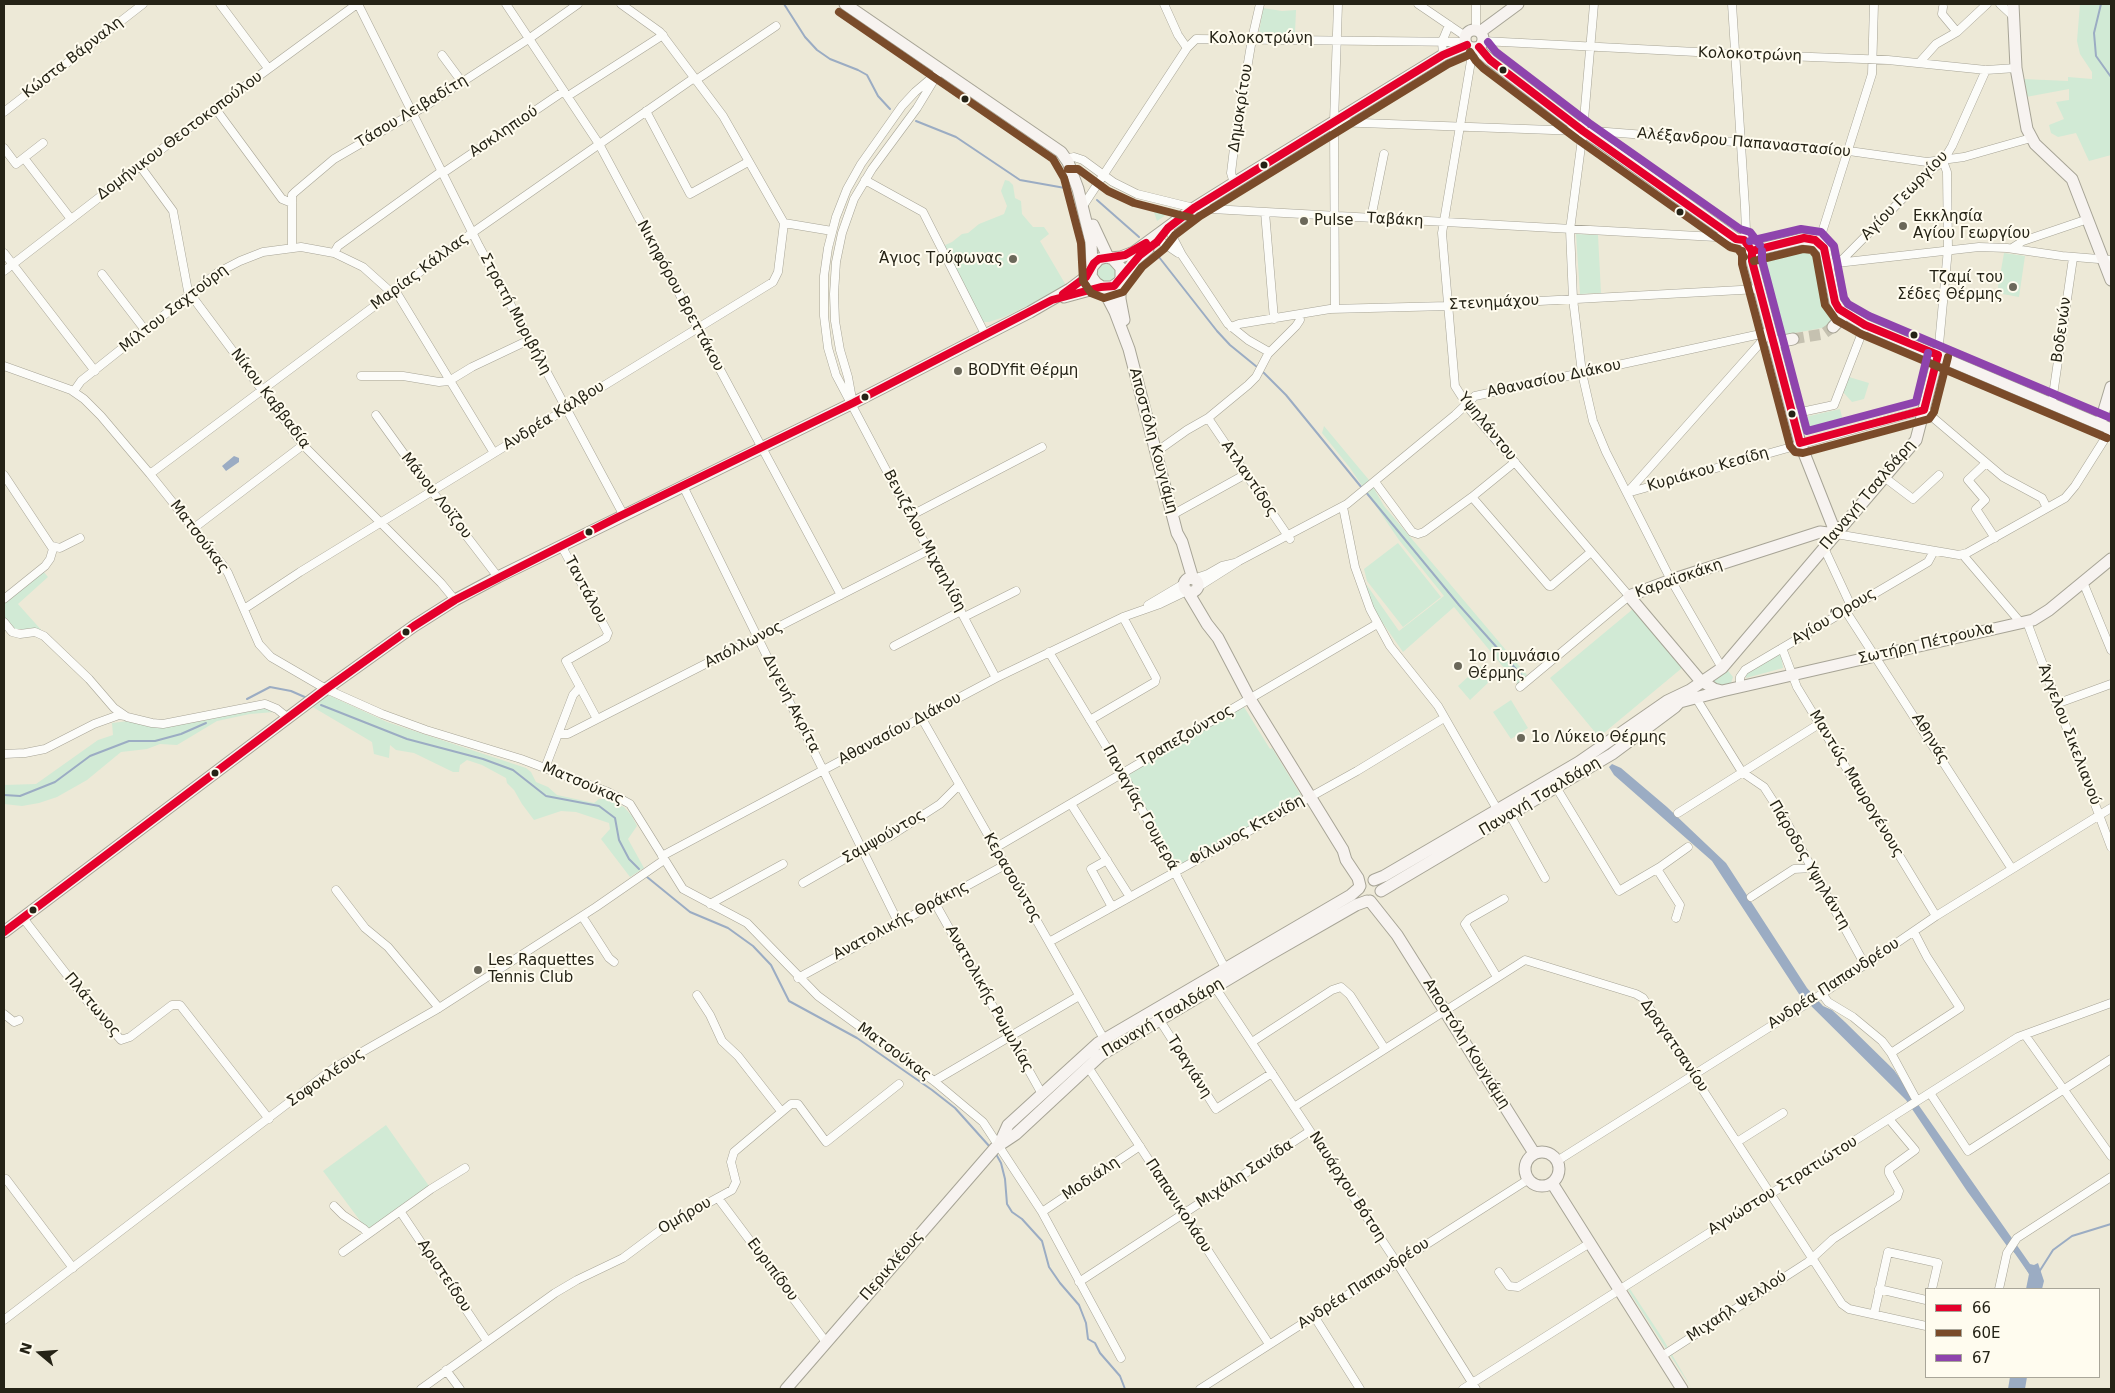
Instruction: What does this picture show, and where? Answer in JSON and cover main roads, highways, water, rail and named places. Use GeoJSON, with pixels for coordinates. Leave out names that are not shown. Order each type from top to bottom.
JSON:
{"type":"FeatureCollection","features":[{"type":"Feature","properties":{"kind":"water"},"geometry":{"type":"Polygon","coordinates":[[[234,456],[239,458],[239,462],[226,471],[222,466],[234,456]]]}},
{"type":"Feature","properties":{"kind":"water"},"geometry":{"type":"Polygon","coordinates":[[[1612,764],[1621,768],[1667,807],[1726,863],[1807,988],[1823,1006],[1832,1010],[1894,1070],[2030,1264],[2038,1263],[2044,1281],[2042,1288],[2026,1288],[2029,1274],[2018,1256],[2007,1246],[1967,1191],[1906,1100],[1799,994],[1712,861],[1614,775],[1609,767],[1612,764]]]}},
{"type":"Feature","properties":{"kind":"water"},"geometry":{"type":"Polygon","coordinates":[[[2010,1378],[2027,1378],[2025,1389],[2008,1389],[2010,1378]]]}},
{"type":"Feature","properties":{"kind":"waterway"},"geometry":{"type":"LineString","coordinates":[[784,4],[805,37],[817,50],[830,59],[867,75],[878,96],[890,109]]}},
{"type":"Feature","properties":{"kind":"waterway"},"geometry":{"type":"LineString","coordinates":[[2101,4],[2094,33],[2096,56],[2111,77]]}},
{"type":"Feature","properties":{"kind":"waterway"},"geometry":{"type":"LineString","coordinates":[[916,121],[956,137],[1020,180],[1065,188]]}},
{"type":"Feature","properties":{"kind":"waterway"},"geometry":{"type":"LineString","coordinates":[[1097,200],[1139,237]]}},
{"type":"Feature","properties":{"kind":"waterway"},"geometry":{"type":"LineString","coordinates":[[1155,252],[1217,331],[1230,345],[1257,367]]}},
{"type":"Feature","properties":{"kind":"waterway"},"geometry":{"type":"LineString","coordinates":[[1263,372],[1286,395],[1362,488]]}},
{"type":"Feature","properties":{"kind":"waterway"},"geometry":{"type":"LineString","coordinates":[[1365,491],[1459,605],[1524,678]]}},
{"type":"Feature","properties":{"kind":"waterway"},"geometry":{"type":"LineString","coordinates":[[247,699],[270,687],[291,691],[307,698]]}},
{"type":"Feature","properties":{"kind":"waterway"},"geometry":{"type":"LineString","coordinates":[[321,705],[407,739],[483,759],[513,770],[546,796],[599,806],[615,818],[619,840],[629,859],[639,869]]}},
{"type":"Feature","properties":{"kind":"waterway"},"geometry":{"type":"LineString","coordinates":[[4,795],[20,796],[55,782],[90,756],[129,741],[155,741],[181,734],[206,723]]}},
{"type":"Feature","properties":{"kind":"waterway"},"geometry":{"type":"LineString","coordinates":[[647,877],[690,912],[728,928],[753,946],[771,965],[789,1001],[857,1038],[932,1090],[955,1108],[990,1147]]}},
{"type":"Feature","properties":{"kind":"waterway"},"geometry":{"type":"LineString","coordinates":[[996,1154],[1001,1163],[1005,1179],[1007,1204],[1012,1212],[1022,1219],[1042,1241],[1049,1267],[1079,1305],[1086,1323],[1088,1339],[1095,1343],[1100,1353],[1120,1376],[1125,1389]]}},
{"type":"Feature","properties":{"kind":"waterway"},"geometry":{"type":"LineString","coordinates":[[2039,1272],[2053,1250],[2072,1236],[2111,1224]]}},
{"type":"Feature","properties":{"kind":"waterway"},"geometry":{"type":"LineString","coordinates":[[2015,1252],[2031,1275]]}},
{"type":"Feature","properties":{"kind":"tunnel"},"geometry":{"type":"LineString","coordinates":[[1793,339],[1823,334],[1833,327]]}},
{"type":"Feature","properties":{"kind":"place","name":"Pulse"},"geometry":{"type":"Point","coordinates":[1304,221]}},
{"type":"Feature","properties":{"kind":"place","name":"Εκκλησία Αγίου Γεωργίου"},"geometry":{"type":"Point","coordinates":[1903,226]}},
{"type":"Feature","properties":{"kind":"place","name":"Άγιος Τρύφωνας"},"geometry":{"type":"Point","coordinates":[1013,259]}},
{"type":"Feature","properties":{"kind":"place","name":"Τζαμί του Σέδες Θέρμης"},"geometry":{"type":"Point","coordinates":[2013,287]}},
{"type":"Feature","properties":{"kind":"place","name":"BODYfit Θέρμη"},"geometry":{"type":"Point","coordinates":[958,371]}},
{"type":"Feature","properties":{"kind":"place","name":"1ο Γυμνάσιο Θέρμης"},"geometry":{"type":"Point","coordinates":[1458,666]}},
{"type":"Feature","properties":{"kind":"place","name":"1ο Λύκειο Θέρμης"},"geometry":{"type":"Point","coordinates":[1521,738]}},
{"type":"Feature","properties":{"kind":"place","name":"Les Raquettes Tennis Club"},"geometry":{"type":"Point","coordinates":[478,970]}}]}
